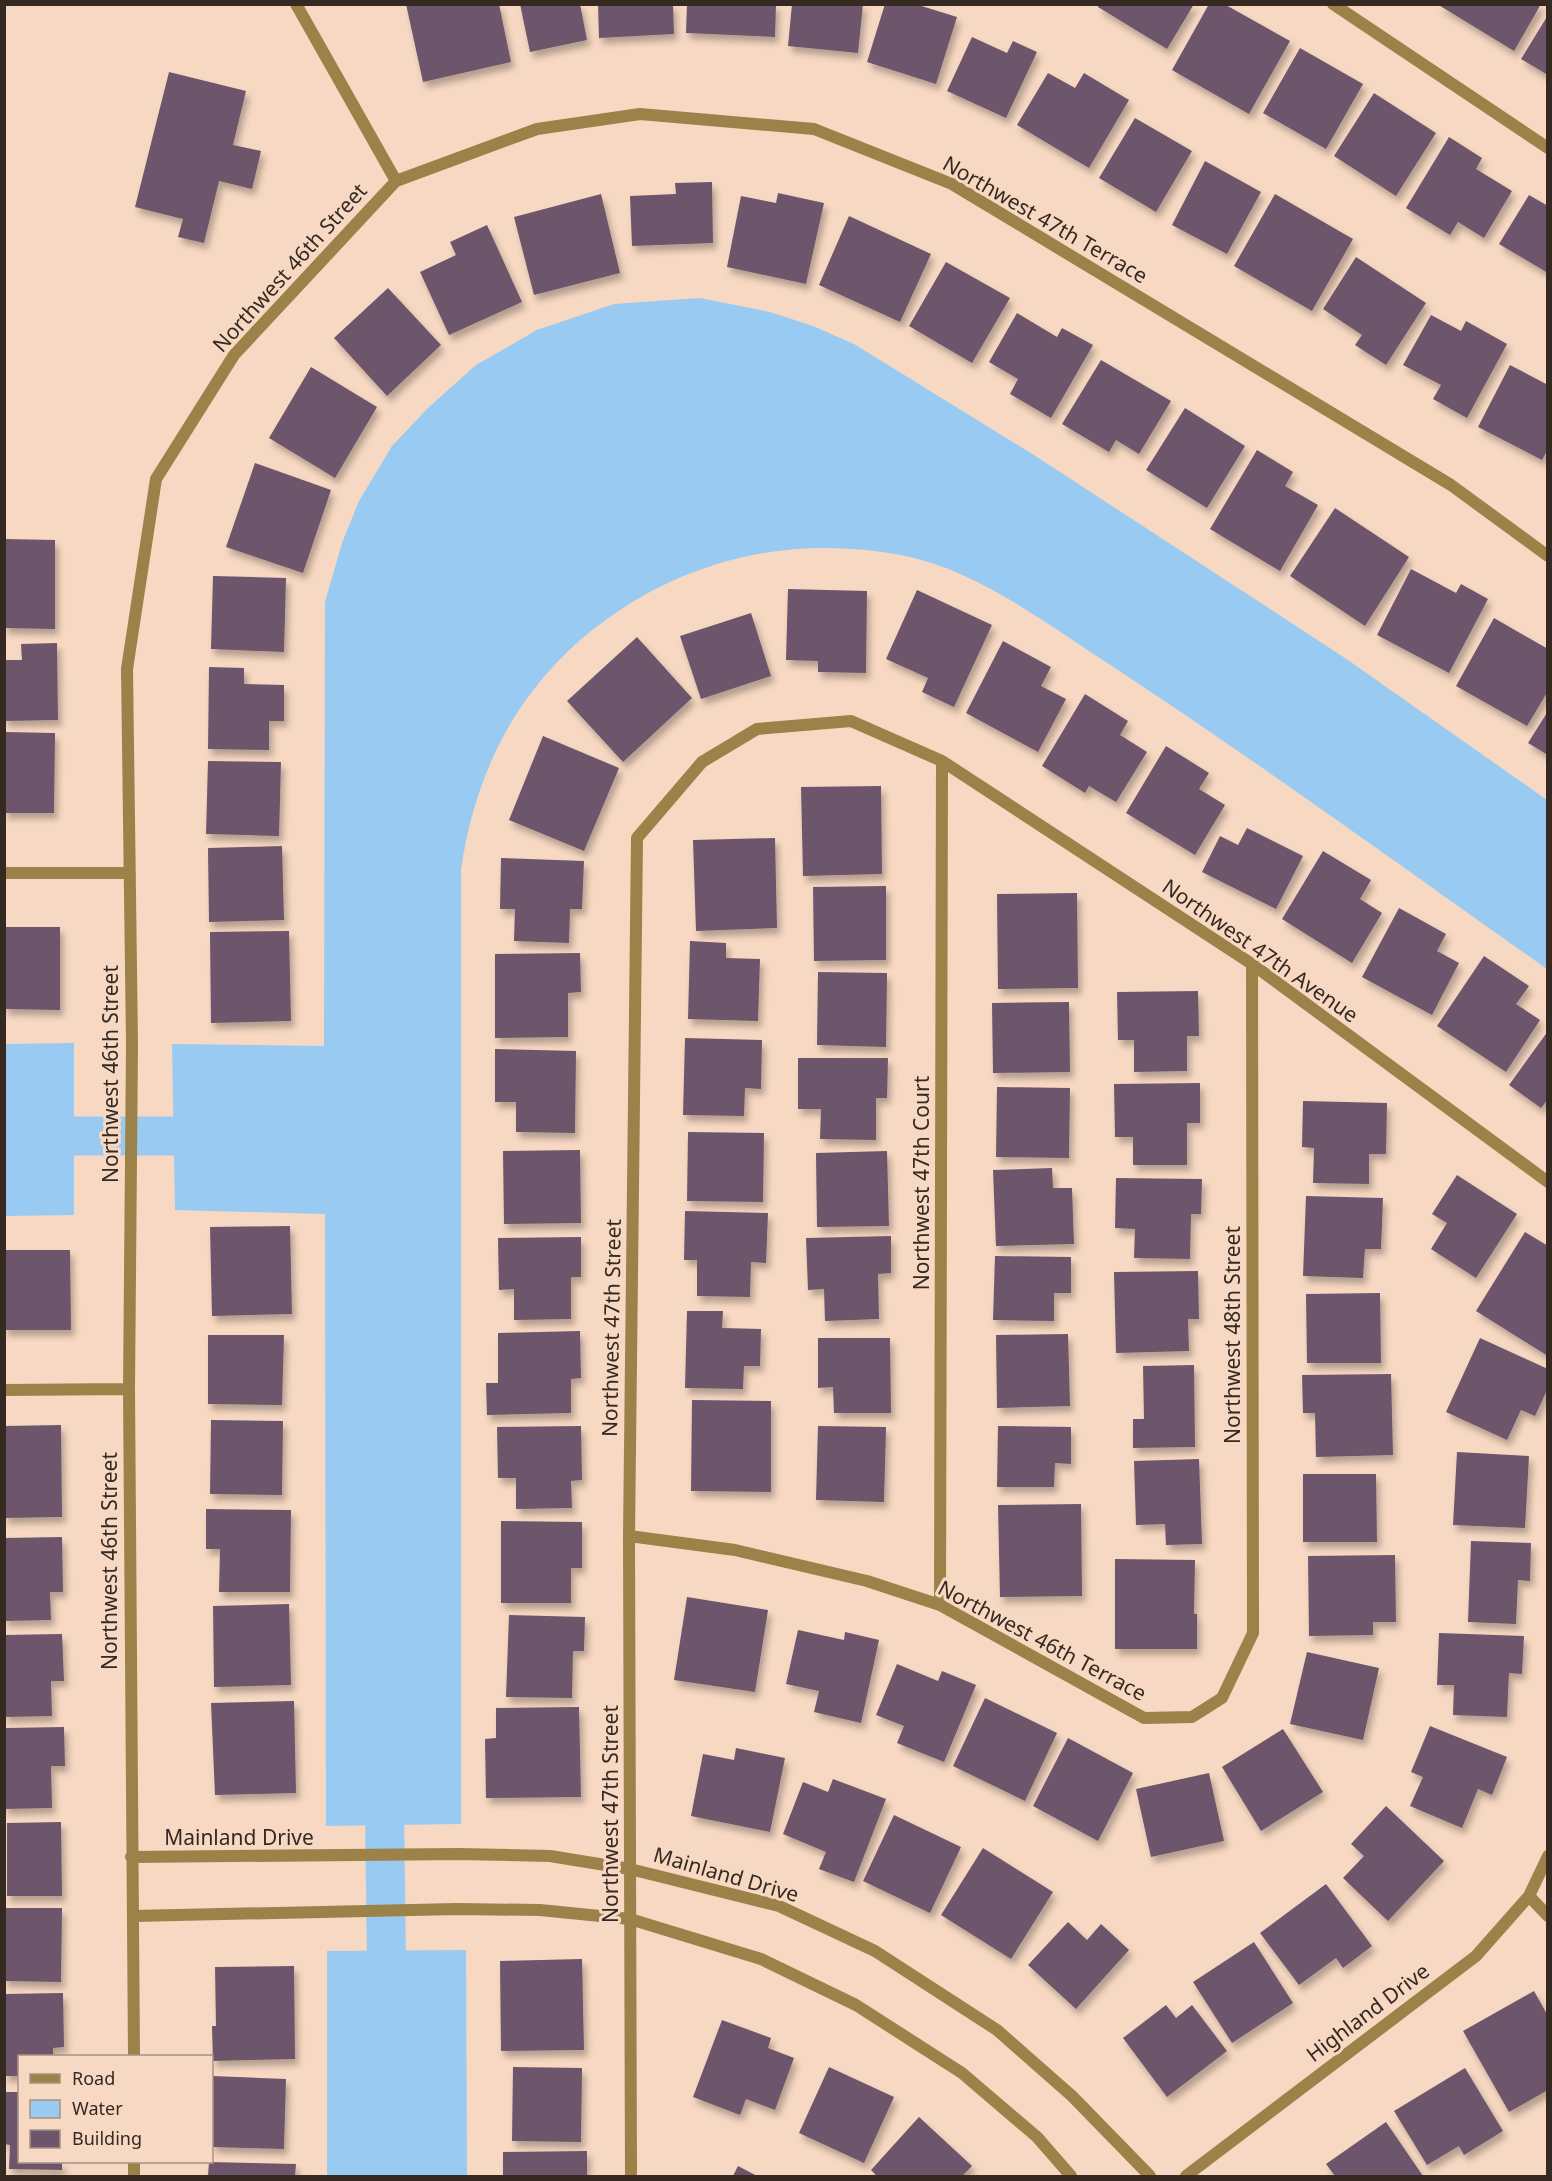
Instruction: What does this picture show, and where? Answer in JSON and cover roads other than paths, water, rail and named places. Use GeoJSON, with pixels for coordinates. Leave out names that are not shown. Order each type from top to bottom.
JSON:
{"type":"FeatureCollection","features":[{"type":"Feature","properties":{"kind":"street"},"geometry":{"type":"LineString","coordinates":[[296,4],[396,181]]}},
{"type":"Feature","properties":{"kind":"street"},"geometry":{"type":"LineString","coordinates":[[1333,4],[1548,148]]}},
{"type":"Feature","properties":{"kind":"street","name":"Northwest 47th Terrace"},"geometry":{"type":"LineString","coordinates":[[396,181],[537,129],[640,114],[814,129],[952,184],[1450,485],[1548,556]]}},
{"type":"Feature","properties":{"kind":"street","name":"Northwest 46th Street"},"geometry":{"type":"LineString","coordinates":[[134,2055],[129,1389],[132,1044],[127,669],[156,479],[234,355],[396,181]]}},
{"type":"Feature","properties":{"kind":"street","name":"Northwest 47th Street"},"geometry":{"type":"LineString","coordinates":[[631,2176],[629,1536],[637,838],[702,762],[757,729],[851,721],[942,761]]}},
{"type":"Feature","properties":{"kind":"street","name":"Northwest 47th Avenue"},"geometry":{"type":"LineString","coordinates":[[942,761],[1252,964],[1548,1182]]}},
{"type":"Feature","properties":{"kind":"street","name":"Northwest 47th Court"},"geometry":{"type":"LineString","coordinates":[[940,1605],[942,761]]}},
{"type":"Feature","properties":{"kind":"street"},"geometry":{"type":"LineString","coordinates":[[4,873],[130,873]]}},
{"type":"Feature","properties":{"kind":"street","name":"Northwest 48th Street"},"geometry":{"type":"LineString","coordinates":[[1222,1698],[1254,1634],[1252,964]]}},
{"type":"Feature","properties":{"kind":"street"},"geometry":{"type":"LineString","coordinates":[[4,1390],[129,1389]]}},
{"type":"Feature","properties":{"kind":"street","name":"Northwest 46th Terrace"},"geometry":{"type":"LineString","coordinates":[[629,1536],[735,1550],[867,1581],[940,1605],[1144,1718],[1192,1717],[1222,1698]]}},
{"type":"Feature","properties":{"kind":"street","name":"Mainland Drive"},"geometry":{"type":"LineString","coordinates":[[131,1857],[459,1854],[550,1856],[630,1869],[779,1906],[875,1951],[997,2030],[1072,2096],[1150,2176]]}},
{"type":"Feature","properties":{"kind":"street","name":"Highland Drive"},"geometry":{"type":"LineString","coordinates":[[1186,2176],[1476,1956],[1528,1896],[1548,1856]]}},
{"type":"Feature","properties":{"kind":"street"},"geometry":{"type":"LineString","coordinates":[[1528,1896],[1548,1916]]}},
{"type":"Feature","properties":{"kind":"street"},"geometry":{"type":"LineString","coordinates":[[133,1916],[457,1909],[540,1910],[630,1919],[761,1959],[856,2005],[962,2073],[1037,2137],[1071,2176]]}},
{"type":"Feature","properties":{"kind":"water"},"geometry":{"type":"Polygon","coordinates":[[[700,298],[770,312],[813,326],[854,344],[1037,457],[1345,658],[1547,800],[1547,969],[1275,777],[1035,615],[984,585],[929,562],[901,555],[826,548],[753,555],[683,576],[649,592],[617,612],[585,636],[556,663],[510,724],[493,757],[479,793],[468,831],[461,870],[461,1824],[326,1826],[325,1214],[175,1210],[172,1044],[324,1046],[325,602],[342,543],[359,501],[392,446],[429,407],[476,365],[537,330],[614,304],[700,298]]]}},
{"type":"Feature","properties":{"kind":"water"},"geometry":{"type":"Polygon","coordinates":[[[74,1043],[74,1215],[5,1216],[5,1044],[74,1043]]]}},
{"type":"Feature","properties":{"kind":"water"},"geometry":{"type":"Polygon","coordinates":[[[466,1950],[467,2176],[327,2176],[327,1951],[466,1950]]]}},
{"type":"Feature","properties":{"kind":"waterway"},"geometry":{"type":"LineString","coordinates":[[4,1136],[227,1136]]}},
{"type":"Feature","properties":{"kind":"waterway"},"geometry":{"type":"LineString","coordinates":[[384,1771],[387,2003]]}}]}
